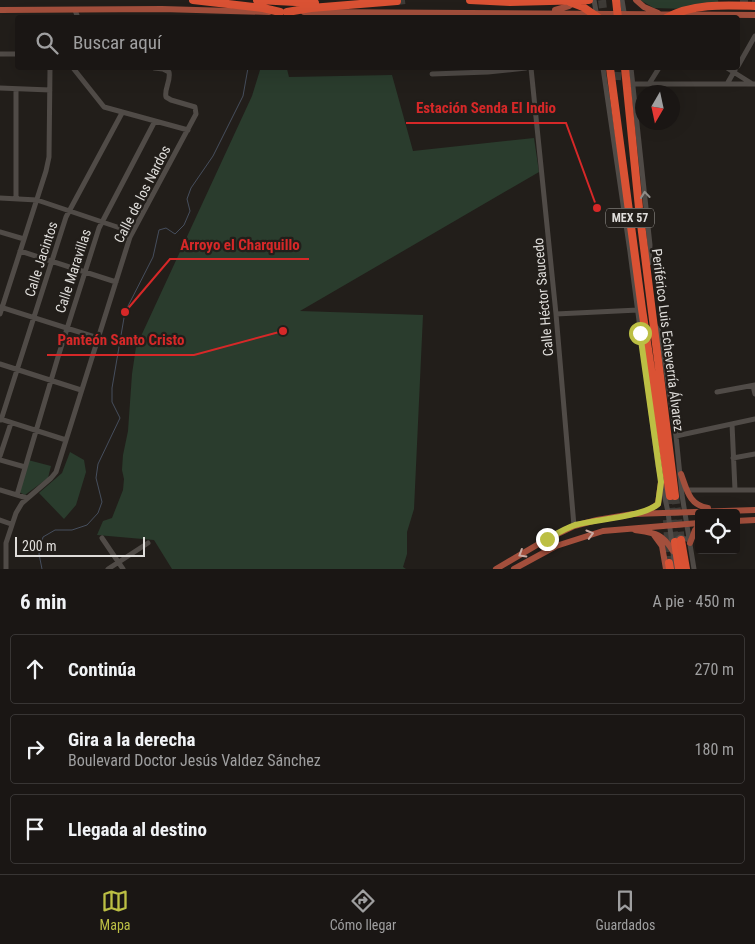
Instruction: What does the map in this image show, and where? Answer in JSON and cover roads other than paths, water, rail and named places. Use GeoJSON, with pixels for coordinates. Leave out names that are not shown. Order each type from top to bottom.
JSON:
{"type":"FeatureCollection","features":[{"type":"Feature","properties":{"kind":"highway"},"geometry":{"type":"LineString","coordinates":[[193,0],[245,9],[284,12],[397,1]]}},
{"type":"Feature","properties":{"kind":"highway"},"geometry":{"type":"LineString","coordinates":[[258,0],[304,3],[366,0]]}},
{"type":"Feature","properties":{"kind":"highway"},"geometry":{"type":"LineString","coordinates":[[470,0],[510,2],[589,0]]}},
{"type":"Feature","properties":{"kind":"highway"},"geometry":{"type":"LineString","coordinates":[[553,0],[574,3],[595,15]]}},
{"type":"Feature","properties":{"kind":"highway"},"geometry":{"type":"LineString","coordinates":[[616,0],[622,15]]}},
{"type":"Feature","properties":{"kind":"highway"},"geometry":{"type":"LineString","coordinates":[[669,15],[704,7],[729,5],[755,6]]}},
{"type":"Feature","properties":{"kind":"highway","name":"Periférico Luis Echeverría Álvarez"},"geometry":{"type":"LineString","coordinates":[[610,70],[640,310],[664,482],[671,496]]}},
{"type":"Feature","properties":{"kind":"highway","name":"Periférico Luis Echeverría Álvarez"},"geometry":{"type":"LineString","coordinates":[[625,70],[629,82],[639,208],[654,324],[671,496]]}},
{"type":"Feature","properties":{"kind":"highway"},"geometry":{"type":"LineString","coordinates":[[629,82],[630,70]]}},
{"type":"Feature","properties":{"kind":"highway"},"geometry":{"type":"LineString","coordinates":[[617,80],[622,122],[620,143]]}},
{"type":"Feature","properties":{"kind":"highway"},"geometry":{"type":"LineString","coordinates":[[679,569],[682,541]]}},
{"type":"Feature","properties":{"kind":"highway"},"geometry":{"type":"LineString","coordinates":[[682,541],[686,569]]}},
{"type":"Feature","properties":{"kind":"main road"},"geometry":{"type":"LineString","coordinates":[[284,12],[526,15],[544,13],[569,6],[577,0]]}},
{"type":"Feature","properties":{"kind":"main road"},"geometry":{"type":"LineString","coordinates":[[636,0],[644,7],[664,15]]}},
{"type":"Feature","properties":{"kind":"main road"},"geometry":{"type":"LineString","coordinates":[[0,10],[245,9]]}},
{"type":"Feature","properties":{"kind":"main road"},"geometry":{"type":"LineString","coordinates":[[544,13],[579,15]]}},
{"type":"Feature","properties":{"kind":"main road"},"geometry":{"type":"LineString","coordinates":[[740,15],[755,15]]}},
{"type":"Feature","properties":{"kind":"main road"},"geometry":{"type":"LineString","coordinates":[[681,474],[687,490],[696,505],[713,509]]}},
{"type":"Feature","properties":{"kind":"main road"},"geometry":{"type":"LineString","coordinates":[[642,513],[653,509],[658,504],[664,482]]}},
{"type":"Feature","properties":{"kind":"main road"},"geometry":{"type":"LineString","coordinates":[[740,511],[755,510]]}},
{"type":"Feature","properties":{"kind":"main road"},"geometry":{"type":"LineString","coordinates":[[496,569],[547,539],[574,526],[642,513],[695,511]]}},
{"type":"Feature","properties":{"kind":"main road"},"geometry":{"type":"LineString","coordinates":[[740,521],[755,520]]}},
{"type":"Feature","properties":{"kind":"main road"},"geometry":{"type":"LineString","coordinates":[[514,569],[556,546],[585,535],[622,529],[695,524]]}},
{"type":"Feature","properties":{"kind":"main road"},"geometry":{"type":"LineString","coordinates":[[622,529],[658,534],[667,541],[673,551]]}},
{"type":"Feature","properties":{"kind":"main road"},"geometry":{"type":"LineString","coordinates":[[682,541],[695,530]]}},
{"type":"Feature","properties":{"kind":"main road"},"geometry":{"type":"LineString","coordinates":[[644,531],[658,538],[670,568]]}},
{"type":"Feature","properties":{"kind":"street"},"geometry":{"type":"LineString","coordinates":[[594,0],[597,15]]}},
{"type":"Feature","properties":{"kind":"street"},"geometry":{"type":"LineString","coordinates":[[622,0],[622,15]]}},
{"type":"Feature","properties":{"kind":"street"},"geometry":{"type":"LineString","coordinates":[[75,10],[77,15]]}},
{"type":"Feature","properties":{"kind":"street"},"geometry":{"type":"LineString","coordinates":[[740,61],[755,36]]}},
{"type":"Feature","properties":{"kind":"street"},"geometry":{"type":"LineString","coordinates":[[0,54],[15,54]]}},
{"type":"Feature","properties":{"kind":"street"},"geometry":{"type":"LineString","coordinates":[[0,314],[49,157],[50,70]]}},
{"type":"Feature","properties":{"kind":"street"},"geometry":{"type":"LineString","coordinates":[[75,70],[101,105],[107,109],[188,130]]}},
{"type":"Feature","properties":{"kind":"street","name":"Calle de los Nardos"},"geometry":{"type":"LineString","coordinates":[[6,568],[6,543],[11,524],[19,508],[54,475],[132,232],[197,112],[192,106],[166,97],[165,92],[169,72],[165,70]]}},
{"type":"Feature","properties":{"kind":"street"},"geometry":{"type":"LineString","coordinates":[[432,74],[507,70]]}},
{"type":"Feature","properties":{"kind":"street","name":"Calle Héctor Saucedo"},"geometry":{"type":"LineString","coordinates":[[530,70],[556,314],[574,526]]}},
{"type":"Feature","properties":{"kind":"street"},"geometry":{"type":"LineString","coordinates":[[556,314],[640,310],[603,70]]}},
{"type":"Feature","properties":{"kind":"street"},"geometry":{"type":"LineString","coordinates":[[649,84],[658,70]]}},
{"type":"Feature","properties":{"kind":"street"},"geometry":{"type":"LineString","coordinates":[[727,84],[735,70]]}},
{"type":"Feature","properties":{"kind":"street"},"geometry":{"type":"LineString","coordinates":[[738,70],[753,84]]}},
{"type":"Feature","properties":{"kind":"street"},"geometry":{"type":"LineString","coordinates":[[648,279],[650,245],[629,82],[649,84],[753,84]]}},
{"type":"Feature","properties":{"kind":"street"},"geometry":{"type":"LineString","coordinates":[[0,88],[50,90]]}},
{"type":"Feature","properties":{"kind":"street"},"geometry":{"type":"LineString","coordinates":[[16,89],[16,198]]}},
{"type":"Feature","properties":{"kind":"street","name":"Calle Jacintos"},"geometry":{"type":"LineString","coordinates":[[1,420],[68,210],[122,113]]}},
{"type":"Feature","properties":{"kind":"street","name":"Calle Maravillas"},"geometry":{"type":"LineString","coordinates":[[17,495],[50,381],[102,220],[155,121]]}},
{"type":"Feature","properties":{"kind":"street"},"geometry":{"type":"LineString","coordinates":[[0,198],[37,200],[102,220],[132,232]]}},
{"type":"Feature","properties":{"kind":"street"},"geometry":{"type":"LineString","coordinates":[[0,232],[24,239]]}},
{"type":"Feature","properties":{"kind":"street"},"geometry":{"type":"LineString","coordinates":[[20,250],[116,282]]}},
{"type":"Feature","properties":{"kind":"street"},"geometry":{"type":"LineString","coordinates":[[1,307],[98,338]]}},
{"type":"Feature","properties":{"kind":"street"},"geometry":{"type":"LineString","coordinates":[[654,324],[660,333],[681,474],[671,496],[668,512],[669,525],[682,541],[694,569]]}},
{"type":"Feature","properties":{"kind":"street"},"geometry":{"type":"LineString","coordinates":[[0,364],[82,390]]}},
{"type":"Feature","properties":{"kind":"street"},"geometry":{"type":"LineString","coordinates":[[717,392],[754,385],[755,394]]}},
{"type":"Feature","properties":{"kind":"street"},"geometry":{"type":"LineString","coordinates":[[676,436],[755,419]]}},
{"type":"Feature","properties":{"kind":"street"},"geometry":{"type":"LineString","coordinates":[[1,420],[66,440]]}},
{"type":"Feature","properties":{"kind":"street"},"geometry":{"type":"LineString","coordinates":[[11,423],[1,449],[0,458],[25,467]]}},
{"type":"Feature","properties":{"kind":"street"},"geometry":{"type":"LineString","coordinates":[[732,424],[735,490]]}},
{"type":"Feature","properties":{"kind":"street"},"geometry":{"type":"LineString","coordinates":[[734,458],[755,454]]}},
{"type":"Feature","properties":{"kind":"street"},"geometry":{"type":"LineString","coordinates":[[0,490],[28,498]]}},
{"type":"Feature","properties":{"kind":"street"},"geometry":{"type":"LineString","coordinates":[[687,490],[755,490]]}},
{"type":"Feature","properties":{"kind":"street"},"geometry":{"type":"LineString","coordinates":[[670,568],[673,551],[682,541],[687,523],[685,511],[671,496]]}},
{"type":"Feature","properties":{"kind":"street"},"geometry":{"type":"LineString","coordinates":[[0,520],[11,524]]}},
{"type":"Feature","properties":{"kind":"street"},"geometry":{"type":"LineString","coordinates":[[102,538],[123,569]]}},
{"type":"Feature","properties":{"kind":"street"},"geometry":{"type":"LineString","coordinates":[[108,569],[148,543]]}},
{"type":"Feature","properties":{"kind":"street"},"geometry":{"type":"LineString","coordinates":[[0,565],[6,568]]}},
{"type":"Feature","properties":{"kind":"waterway"},"geometry":{"type":"LineString","coordinates":[[42,569],[39,554],[43,537],[55,530],[72,530],[87,525],[98,513],[102,502],[96,478],[98,464],[120,418],[112,402],[112,388],[125,312],[153,257],[159,230],[166,228],[175,234],[184,225],[190,211],[187,199],[191,188],[213,156],[243,96],[248,70]]}},
{"type":"Feature","properties":{"kind":"tunnel"},"geometry":{"type":"LineString","coordinates":[[397,1],[405,0]]}},
{"type":"Feature","properties":{"kind":"tunnel"},"geometry":{"type":"LineString","coordinates":[[602,0],[604,15]]}},
{"type":"Feature","properties":{"kind":"tunnel"},"geometry":{"type":"LineString","coordinates":[[740,2],[755,2]]}},
{"type":"Feature","properties":{"kind":"tunnel"},"geometry":{"type":"LineString","coordinates":[[617,80],[618,70]]}},
{"type":"Feature","properties":{"kind":"tunnel"},"geometry":{"type":"LineString","coordinates":[[670,496],[675,542]]}},
{"type":"Feature","properties":{"kind":"tunnel"},"geometry":{"type":"LineString","coordinates":[[675,496],[681,540]]}},
{"type":"Feature","properties":{"kind":"tunnel"},"geometry":{"type":"LineString","coordinates":[[667,520],[669,563]]}},
{"type":"Feature","properties":{"kind":"place","name":"Estación Senda El Indio"},"geometry":{"type":"Point","coordinates":[597,208]}},
{"type":"Feature","properties":{"kind":"place","name":"Arroyo el Charquillo"},"geometry":{"type":"Point","coordinates":[125,312]}},
{"type":"Feature","properties":{"kind":"place","name":"Panteón Santo Cristo"},"geometry":{"type":"Point","coordinates":[283,331]}}]}
